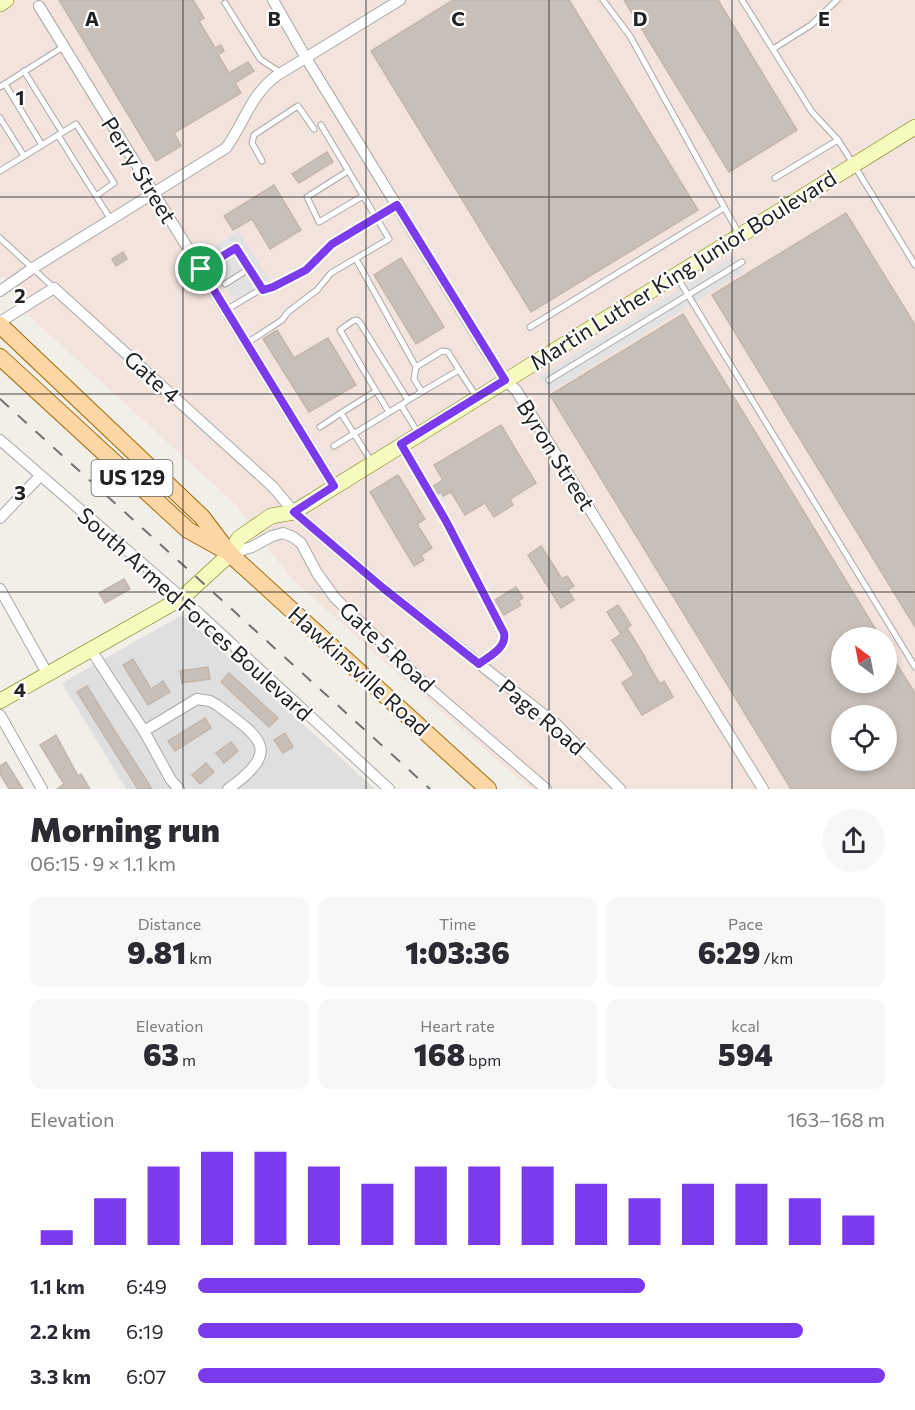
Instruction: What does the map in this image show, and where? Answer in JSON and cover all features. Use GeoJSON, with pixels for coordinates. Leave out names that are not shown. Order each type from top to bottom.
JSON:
{"type":"FeatureCollection","features":[{"type":"Feature","properties":{"kind":"main road","name":"Hawkinsville Road"},"geometry":{"type":"LineString","coordinates":[[0,324],[202,517],[230,554],[488,789]]}},
{"type":"Feature","properties":{"kind":"main road","name":"Hawkinsville Road"},"geometry":{"type":"LineString","coordinates":[[0,357],[188,530],[230,554]]}},
{"type":"Feature","properties":{"kind":"street"},"geometry":{"type":"LineString","coordinates":[[0,4],[6,0]]}},
{"type":"Feature","properties":{"kind":"street","name":"Byron Street"},"geometry":{"type":"LineString","coordinates":[[273,0],[306,58],[505,380],[516,390],[763,789]]}},
{"type":"Feature","properties":{"kind":"street"},"geometry":{"type":"LineString","coordinates":[[0,291],[226,148],[237,133],[258,92],[281,73],[400,0]]}},
{"type":"Feature","properties":{"kind":"street","name":"Perry Street"},"geometry":{"type":"LineString","coordinates":[[39,6],[334,486]]}},
{"type":"Feature","properties":{"kind":"street","name":"Martin Luther King Junior Boulevard"},"geometry":{"type":"LineString","coordinates":[[0,701],[182,598],[230,554],[239,538],[271,516],[294,512],[915,127]]}},
{"type":"Feature","properties":{"kind":"street"},"geometry":{"type":"LineString","coordinates":[[0,324],[54,288]]}},
{"type":"Feature","properties":{"kind":"street","name":"Gate 4"},"geometry":{"type":"LineString","coordinates":[[54,288],[273,487],[294,512]]}},
{"type":"Feature","properties":{"kind":"street","name":"South Armed Forces Boulevard"},"geometry":{"type":"LineString","coordinates":[[0,440],[182,598],[389,789]]}},
{"type":"Feature","properties":{"kind":"street"},"geometry":{"type":"LineString","coordinates":[[0,518],[40,476]]}},
{"type":"Feature","properties":{"kind":"street","name":"Page Road"},"geometry":{"type":"LineString","coordinates":[[294,512],[383,588],[557,725],[620,789]]}},
{"type":"Feature","properties":{"kind":"street","name":"Gate 5 Road"},"geometry":{"type":"LineString","coordinates":[[230,554],[283,533],[293,537],[301,543],[317,573],[342,605],[429,687],[546,789]]}},
{"type":"Feature","properties":{"kind":"street"},"geometry":{"type":"LineString","coordinates":[[0,589],[47,673]]}},
{"type":"Feature","properties":{"kind":"street"},"geometry":{"type":"LineString","coordinates":[[91,650],[144,731],[171,780],[179,789]]}},
{"type":"Feature","properties":{"kind":"street"},"geometry":{"type":"LineString","coordinates":[[144,731],[197,699],[218,705],[258,738],[262,751],[255,766],[228,789]]}},
{"type":"Feature","properties":{"kind":"street"},"geometry":{"type":"LineString","coordinates":[[0,715],[42,789]]}},
{"type":"Feature","properties":{"kind":"lane"},"geometry":{"type":"LineString","coordinates":[[603,0],[630,36],[740,235]]}},
{"type":"Feature","properties":{"kind":"lane"},"geometry":{"type":"LineString","coordinates":[[742,0],[812,112],[838,140],[915,265]]}},
{"type":"Feature","properties":{"kind":"lane"},"geometry":{"type":"LineString","coordinates":[[773,49],[811,25],[837,0]]}},
{"type":"Feature","properties":{"kind":"lane"},"geometry":{"type":"LineString","coordinates":[[225,3],[260,59],[281,73]]}},
{"type":"Feature","properties":{"kind":"lane"},"geometry":{"type":"LineString","coordinates":[[42,145],[2,85],[63,47]]}},
{"type":"Feature","properties":{"kind":"lane"},"geometry":{"type":"LineString","coordinates":[[24,72],[110,221]]}},
{"type":"Feature","properties":{"kind":"lane"},"geometry":{"type":"LineString","coordinates":[[262,161],[252,143],[254,135],[298,106],[314,129]]}},
{"type":"Feature","properties":{"kind":"lane"},"geometry":{"type":"LineString","coordinates":[[0,118],[24,156]]}},
{"type":"Feature","properties":{"kind":"lane"},"geometry":{"type":"LineString","coordinates":[[1,169],[76,124],[114,183],[96,196]]}},
{"type":"Feature","properties":{"kind":"lane"},"geometry":{"type":"LineString","coordinates":[[247,343],[282,320],[288,312],[317,290],[331,273],[389,239],[321,125]]}},
{"type":"Feature","properties":{"kind":"lane"},"geometry":{"type":"LineString","coordinates":[[775,178],[838,140]]}},
{"type":"Feature","properties":{"kind":"lane"},"geometry":{"type":"LineString","coordinates":[[348,171],[307,197],[319,222],[363,196]]}},
{"type":"Feature","properties":{"kind":"lane"},"geometry":{"type":"LineString","coordinates":[[226,310],[306,270],[332,244],[397,205]]}},
{"type":"Feature","properties":{"kind":"lane"},"geometry":{"type":"LineString","coordinates":[[530,327],[724,208]]}},
{"type":"Feature","properties":{"kind":"lane"},"geometry":{"type":"LineString","coordinates":[[0,238],[54,288]]}},
{"type":"Feature","properties":{"kind":"lane"},"geometry":{"type":"LineString","coordinates":[[201,269],[236,248],[263,290]]}},
{"type":"Feature","properties":{"kind":"lane"},"geometry":{"type":"LineString","coordinates":[[356,259],[416,367],[414,379],[422,392]]}},
{"type":"Feature","properties":{"kind":"lane"},"geometry":{"type":"LineString","coordinates":[[549,380],[742,262]]}},
{"type":"Feature","properties":{"kind":"lane"},"geometry":{"type":"LineString","coordinates":[[225,284],[249,269]]}},
{"type":"Feature","properties":{"kind":"lane"},"geometry":{"type":"LineString","coordinates":[[676,275],[915,667]]}},
{"type":"Feature","properties":{"kind":"lane"},"geometry":{"type":"LineString","coordinates":[[389,412],[339,330],[353,321],[357,320],[360,323],[408,400]]}},
{"type":"Feature","properties":{"kind":"lane"},"geometry":{"type":"LineString","coordinates":[[416,367],[442,351],[448,352],[477,397]]}},
{"type":"Feature","properties":{"kind":"lane"},"geometry":{"type":"LineString","coordinates":[[334,446],[459,370]]}},
{"type":"Feature","properties":{"kind":"lane"},"geometry":{"type":"LineString","coordinates":[[320,427],[376,391]]}},
{"type":"Feature","properties":{"kind":"lane"},"geometry":{"type":"LineString","coordinates":[[401,405],[418,434]]}},
{"type":"Feature","properties":{"kind":"lane"},"geometry":{"type":"LineString","coordinates":[[341,413],[372,463]]}},
{"type":"Feature","properties":{"kind":"lane"},"geometry":{"type":"LineString","coordinates":[[401,444],[446,521],[504,633],[506,640],[502,646],[479,664]]}},
{"type":"Feature","properties":{"kind":"shaded area"},"geometry":{"type":"Polygon","coordinates":[[[0,0],[915,0],[915,789],[531,789],[291,578],[236,505],[28,315],[4,276],[0,279],[0,0]]]}},
{"type":"Feature","properties":{"kind":"shaded area"},"geometry":{"type":"Polygon","coordinates":[[[239,231],[269,279],[234,300],[205,252],[239,231]]]}},
{"type":"Feature","properties":{"kind":"shaded area"},"geometry":{"type":"Polygon","coordinates":[[[735,255],[745,271],[550,392],[540,376],[735,255]]]}},
{"type":"Feature","properties":{"kind":"shaded area"},"geometry":{"type":"Polygon","coordinates":[[[182,615],[375,789],[126,789],[62,683],[182,615]]]}},
{"type":"Feature","properties":{"kind":"building"},"geometry":{"type":"Polygon","coordinates":[[[59,0],[193,0],[204,18],[199,21],[215,48],[221,45],[224,51],[218,55],[229,73],[248,62],[254,71],[235,83],[241,93],[174,133],[181,146],[156,161],[59,0]]]}},
{"type":"Feature","properties":{"kind":"building"},"geometry":{"type":"Polygon","coordinates":[[[453,0],[569,0],[698,210],[531,312],[371,51],[453,0]]]}},
{"type":"Feature","properties":{"kind":"building"},"geometry":{"type":"Polygon","coordinates":[[[624,0],[718,0],[797,130],[729,172],[624,0]]]}},
{"type":"Feature","properties":{"kind":"building"},"geometry":{"type":"Polygon","coordinates":[[[327,152],[333,162],[299,183],[292,174],[327,152]]]}},
{"type":"Feature","properties":{"kind":"building"},"geometry":{"type":"Polygon","coordinates":[[[274,185],[301,230],[270,249],[252,219],[233,230],[224,216],[274,185]]]}},
{"type":"Feature","properties":{"kind":"building"},"geometry":{"type":"Polygon","coordinates":[[[846,213],[915,325],[915,627],[712,295],[846,213]]]}},
{"type":"Feature","properties":{"kind":"building"},"geometry":{"type":"Polygon","coordinates":[[[123,252],[127,259],[116,266],[112,259],[123,252]]]}},
{"type":"Feature","properties":{"kind":"building"},"geometry":{"type":"Polygon","coordinates":[[[401,258],[444,327],[416,344],[374,275],[401,258]]]}},
{"type":"Feature","properties":{"kind":"building"},"geometry":{"type":"Polygon","coordinates":[[[683,314],[874,627],[831,627],[831,693],[897,693],[897,664],[915,693],[915,789],[791,789],[550,395],[683,314]]]}},
{"type":"Feature","properties":{"kind":"building"},"geometry":{"type":"Polygon","coordinates":[[[277,330],[294,358],[328,338],[356,385],[309,412],[263,339],[277,330]]]}},
{"type":"Feature","properties":{"kind":"building"},"geometry":{"type":"Polygon","coordinates":[[[501,425],[536,483],[510,499],[513,505],[494,517],[485,503],[465,515],[451,492],[443,496],[441,492],[436,495],[432,487],[443,480],[434,465],[501,425]]]}},
{"type":"Feature","properties":{"kind":"building"},"geometry":{"type":"Polygon","coordinates":[[[398,475],[425,519],[417,524],[432,548],[421,555],[424,560],[414,566],[370,492],[398,475]]]}},
{"type":"Feature","properties":{"kind":"building"},"geometry":{"type":"Polygon","coordinates":[[[541,546],[562,579],[567,576],[574,586],[568,590],[574,600],[561,608],[528,555],[541,546]]]}},
{"type":"Feature","properties":{"kind":"building"},"geometry":{"type":"Polygon","coordinates":[[[124,579],[130,589],[105,603],[99,593],[124,579]]]}},
{"type":"Feature","properties":{"kind":"building"},"geometry":{"type":"Polygon","coordinates":[[[516,587],[523,598],[518,601],[521,605],[504,615],[495,600],[516,587]]]}},
{"type":"Feature","properties":{"kind":"building"},"geometry":{"type":"Polygon","coordinates":[[[618,605],[631,625],[627,628],[660,684],[664,681],[673,697],[642,715],[622,683],[634,675],[612,640],[621,634],[607,612],[618,605]]]}},
{"type":"Feature","properties":{"kind":"building"},"geometry":{"type":"Polygon","coordinates":[[[133,659],[151,689],[163,681],[170,692],[148,705],[123,665],[133,659]]]}},
{"type":"Feature","properties":{"kind":"building"},"geometry":{"type":"Polygon","coordinates":[[[208,667],[210,679],[182,683],[180,671],[208,667]]]}},
{"type":"Feature","properties":{"kind":"building"},"geometry":{"type":"Polygon","coordinates":[[[229,673],[278,718],[269,727],[221,682],[229,673]]]}},
{"type":"Feature","properties":{"kind":"building"},"geometry":{"type":"Polygon","coordinates":[[[87,686],[152,789],[138,789],[126,770],[77,692],[87,686]]]}},
{"type":"Feature","properties":{"kind":"building"},"geometry":{"type":"Polygon","coordinates":[[[205,718],[211,728],[175,751],[168,741],[205,718]]]}},
{"type":"Feature","properties":{"kind":"building"},"geometry":{"type":"Polygon","coordinates":[[[285,733],[293,747],[283,753],[274,740],[285,733]]]}},
{"type":"Feature","properties":{"kind":"building"},"geometry":{"type":"Polygon","coordinates":[[[56,735],[78,776],[81,774],[90,789],[57,789],[64,784],[40,745],[56,735]]]}},
{"type":"Feature","properties":{"kind":"building"},"geometry":{"type":"Polygon","coordinates":[[[231,742],[238,751],[224,763],[216,753],[231,742]]]}},
{"type":"Feature","properties":{"kind":"building"},"geometry":{"type":"Polygon","coordinates":[[[6,762],[23,789],[9,789],[0,774],[0,766],[6,762]]]}},
{"type":"Feature","properties":{"kind":"building"},"geometry":{"type":"Polygon","coordinates":[[[206,763],[214,772],[200,784],[192,775],[206,763]]]}},
{"type":"Feature","properties":{"kind":"railway"},"geometry":{"type":"LineString","coordinates":[[0,399],[430,789]]}},
{"type":"Feature","properties":{"kind":"route"},"geometry":{"type":"LineString","coordinates":[[397,205],[505,380],[401,444],[446,521],[504,633],[506,640],[502,646],[479,664],[383,588],[294,512],[334,486],[201,269],[236,248],[263,290],[273,287],[306,270],[332,244],[397,205]]}}]}
